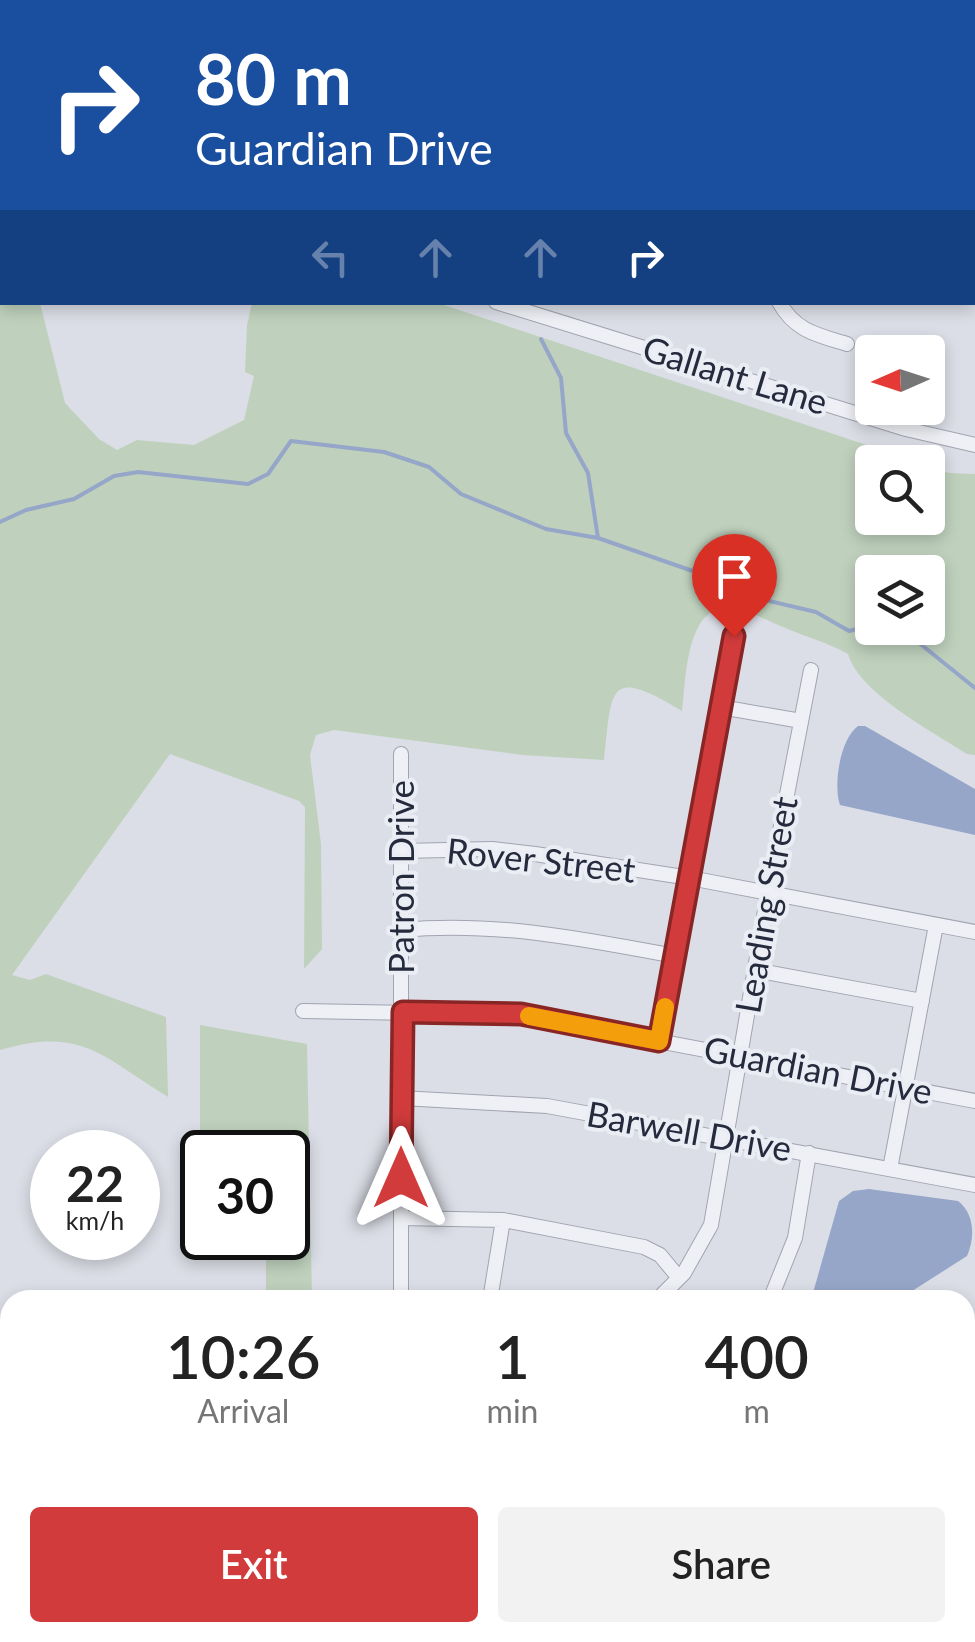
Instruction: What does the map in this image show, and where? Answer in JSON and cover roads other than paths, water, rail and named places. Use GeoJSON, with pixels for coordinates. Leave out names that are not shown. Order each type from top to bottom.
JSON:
{"type":"FeatureCollection","features":[{"type":"Feature","properties":{"kind":"street","name":"Gallant Lane"},"geometry":{"type":"LineString","coordinates":[[506,305],[906,429],[975,445]]}},
{"type":"Feature","properties":{"kind":"street"},"geometry":{"type":"LineString","coordinates":[[781,305],[789,320],[804,332],[847,344]]}},
{"type":"Feature","properties":{"kind":"street"},"geometry":{"type":"LineString","coordinates":[[659,1041],[734,636]]}},
{"type":"Feature","properties":{"kind":"street","name":"Leading Street"},"geometry":{"type":"LineString","coordinates":[[666,1290],[679,1278],[712,1226],[810,670]]}},
{"type":"Feature","properties":{"kind":"street"},"geometry":{"type":"LineString","coordinates":[[722,707],[801,721]]}},
{"type":"Feature","properties":{"kind":"street","name":"Patron Drive"},"geometry":{"type":"LineString","coordinates":[[401,754],[401,1290]]}},
{"type":"Feature","properties":{"kind":"street","name":"Rover Street"},"geometry":{"type":"LineString","coordinates":[[401,851],[492,849],[690,878],[975,932]]}},
{"type":"Feature","properties":{"kind":"street"},"geometry":{"type":"LineString","coordinates":[[890,1169],[936,925]]}},
{"type":"Feature","properties":{"kind":"street"},"geometry":{"type":"LineString","coordinates":[[401,930],[489,927],[550,933],[675,956]]}},
{"type":"Feature","properties":{"kind":"street"},"geometry":{"type":"LineString","coordinates":[[755,970],[922,1001]]}},
{"type":"Feature","properties":{"kind":"street","name":"Guardian Drive"},"geometry":{"type":"LineString","coordinates":[[303,1011],[521,1014],[975,1101]]}},
{"type":"Feature","properties":{"kind":"street","name":"Barwell Drive"},"geometry":{"type":"LineString","coordinates":[[401,1098],[547,1106],[975,1186]]}},
{"type":"Feature","properties":{"kind":"street"},"geometry":{"type":"LineString","coordinates":[[774,1290],[795,1238],[810,1153]]}},
{"type":"Feature","properties":{"kind":"street"},"geometry":{"type":"LineString","coordinates":[[401,1218],[503,1220],[644,1247],[660,1255],[679,1278]]}},
{"type":"Feature","properties":{"kind":"street"},"geometry":{"type":"LineString","coordinates":[[492,1290],[503,1220]]}},
{"type":"Feature","properties":{"kind":"water"},"geometry":{"type":"Polygon","coordinates":[[[858,726],[865,726],[975,789],[975,835],[840,805],[840,763],[847,741],[858,726]]]}},
{"type":"Feature","properties":{"kind":"water"},"geometry":{"type":"Polygon","coordinates":[[[869,1189],[958,1201],[968,1213],[972,1227],[967,1256],[914,1290],[814,1290],[839,1201],[853,1191],[869,1189]]]}},
{"type":"Feature","properties":{"kind":"waterway"},"geometry":{"type":"LineString","coordinates":[[541,339],[561,378],[566,433],[588,473],[598,538]]}},
{"type":"Feature","properties":{"kind":"waterway"},"geometry":{"type":"LineString","coordinates":[[0,522],[26,510],[74,499],[114,476],[138,472],[248,484],[268,474],[291,441],[384,452],[429,467],[461,494],[546,529],[598,538],[761,599],[816,612],[849,631],[855,629]]}},
{"type":"Feature","properties":{"kind":"waterway"},"geometry":{"type":"LineString","coordinates":[[922,645],[975,688]]}}]}
